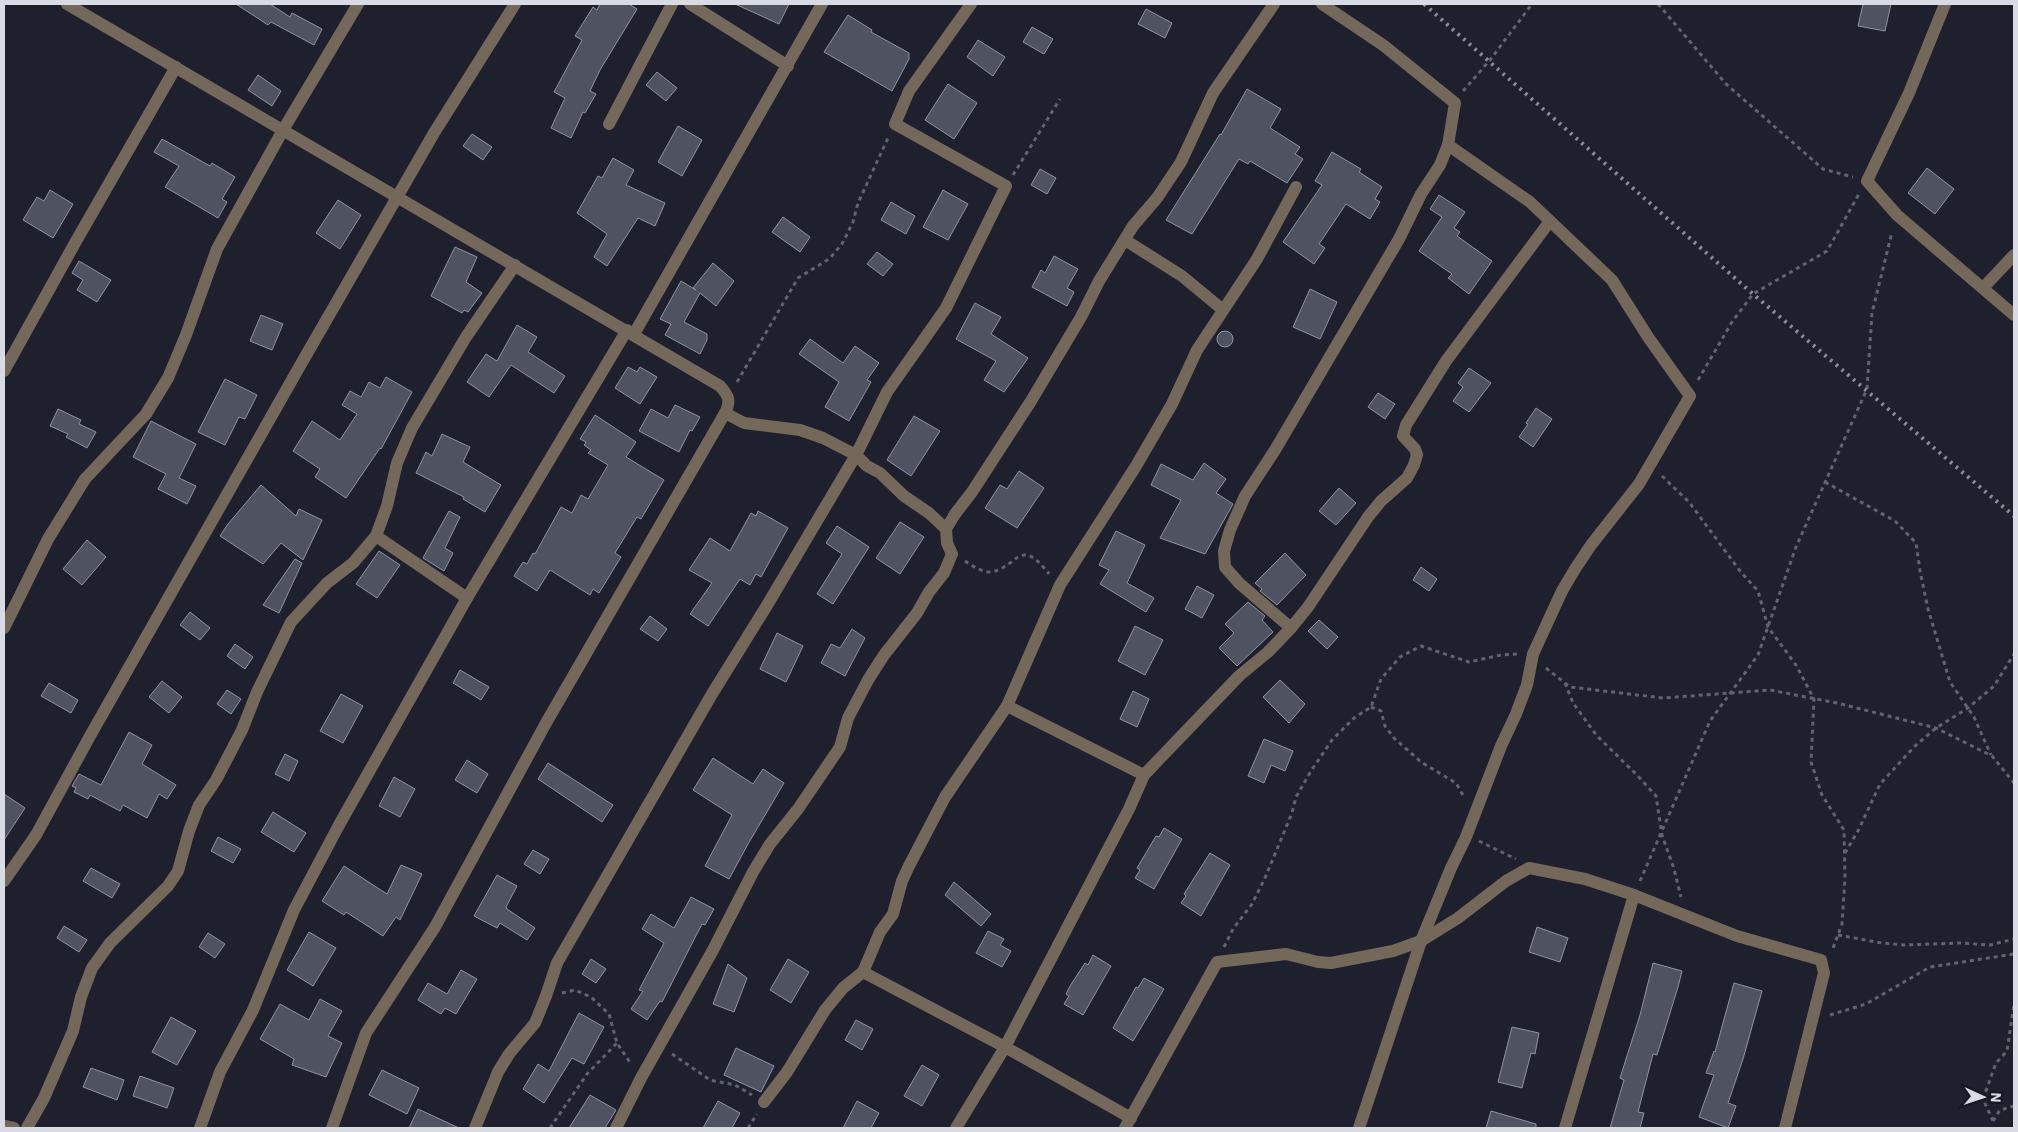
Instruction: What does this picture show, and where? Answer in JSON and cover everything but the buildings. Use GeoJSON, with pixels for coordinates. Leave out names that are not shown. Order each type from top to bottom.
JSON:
{"type":"FeatureCollection","features":[{"type":"Feature","properties":{"kind":"street"},"geometry":{"type":"LineString","coordinates":[[67,4],[82,7],[176,67],[720,386],[729,396],[730,404],[546,723],[435,927],[366,1033],[332,1128]]}},
{"type":"Feature","properties":{"kind":"street"},"geometry":{"type":"LineString","coordinates":[[4,628],[48,539],[86,479],[146,414],[168,378],[218,249],[283,130],[358,4]]}},
{"type":"Feature","properties":{"kind":"street"},"geometry":{"type":"LineString","coordinates":[[4,881],[36,835],[90,736],[434,133],[515,4]]}},
{"type":"Feature","properties":{"kind":"street"},"geometry":{"type":"LineString","coordinates":[[609,124],[672,4]]}},
{"type":"Feature","properties":{"kind":"street"},"geometry":{"type":"LineString","coordinates":[[690,4],[788,66]]}},
{"type":"Feature","properties":{"kind":"street"},"geometry":{"type":"LineString","coordinates":[[200,1128],[220,1072],[253,1010],[294,910],[344,817],[467,598],[630,332],[788,66],[822,4]]}},
{"type":"Feature","properties":{"kind":"street"},"geometry":{"type":"LineString","coordinates":[[476,1128],[498,1072],[509,1054],[534,1023],[546,996],[557,963],[712,694],[771,599],[856,455],[887,392],[946,308],[1006,186],[895,124],[909,91],[971,4]]}},
{"type":"Feature","properties":{"kind":"street"},"geometry":{"type":"LineString","coordinates":[[616,1128],[713,950],[753,872],[770,844],[798,809],[840,747],[848,718],[884,654],[917,613],[929,592],[944,573],[952,554],[947,543],[946,529],[1031,401],[1081,317],[1099,281],[1133,226],[1157,198],[1181,162],[1213,93],[1274,4]]}},
{"type":"Feature","properties":{"kind":"street"},"geometry":{"type":"LineString","coordinates":[[1291,628],[1239,583],[1225,567],[1224,551],[1230,530],[1244,496],[1275,450],[1378,276],[1421,194],[1440,165],[1448,145],[1455,103],[1383,45],[1322,4]]}},
{"type":"Feature","properties":{"kind":"street"},"geometry":{"type":"LineString","coordinates":[[1946,4],[1909,93],[1867,181],[1897,215],[2014,315]]}},
{"type":"Feature","properties":{"kind":"street"},"geometry":{"type":"LineString","coordinates":[[4,371],[176,67]]}},
{"type":"Feature","properties":{"kind":"street"},"geometry":{"type":"LineString","coordinates":[[1359,1128],[1421,941],[1516,714],[1527,684],[1533,654],[1562,591],[1574,570],[1591,545],[1625,503],[1653,462],[1690,396],[1648,337],[1612,280],[1530,202],[1448,145]]}},
{"type":"Feature","properties":{"kind":"street"},"geometry":{"type":"LineString","coordinates":[[767,1097],[787,1072],[825,1010],[843,988],[863,972],[880,932],[893,914],[902,881],[909,866],[945,797],[1007,706],[1060,585],[1136,466],[1172,404],[1197,350],[1257,259],[1296,187]]}},
{"type":"Feature","properties":{"kind":"street"},"geometry":{"type":"LineString","coordinates":[[956,1128],[1005,1047],[1129,809],[1144,774],[1239,676],[1268,652],[1291,628],[1308,607],[1343,552],[1377,506],[1406,478],[1414,465],[1417,455],[1415,449],[1403,436],[1406,425],[1446,361],[1550,221]]}},
{"type":"Feature","properties":{"kind":"street"},"geometry":{"type":"LineString","coordinates":[[1125,240],[1182,276],[1223,310]]}},
{"type":"Feature","properties":{"kind":"street"},"geometry":{"type":"LineString","coordinates":[[1983,288],[2014,255]]}},
{"type":"Feature","properties":{"kind":"street"},"geometry":{"type":"LineString","coordinates":[[27,1128],[44,1098],[73,1031],[81,997],[92,968],[110,943],[168,886],[178,871],[189,831],[199,805],[216,780],[242,730],[257,692],[291,622],[328,583],[353,563],[376,536],[387,506],[397,463],[412,428],[466,337],[515,265]]}},
{"type":"Feature","properties":{"kind":"street"},"geometry":{"type":"LineString","coordinates":[[725,413],[744,423],[800,430],[824,438],[856,455],[867,466],[880,473],[904,496],[929,513],[946,529]]}},
{"type":"Feature","properties":{"kind":"street"},"geometry":{"type":"LineString","coordinates":[[376,536],[467,598]]}},
{"type":"Feature","properties":{"kind":"street"},"geometry":{"type":"LineString","coordinates":[[1007,706],[1144,774]]}},
{"type":"Feature","properties":{"kind":"street"},"geometry":{"type":"LineString","coordinates":[[863,972],[1005,1047],[1128,1123],[1217,962],[1286,954],[1318,962],[1331,963],[1392,951],[1421,941],[1458,918],[1506,881],[1530,868],[1585,879],[1634,895],[1737,936],[1821,960],[1824,973],[1785,1128]]}},
{"type":"Feature","properties":{"kind":"street"},"geometry":{"type":"LineString","coordinates":[[1564,1128],[1634,895]]}},
{"type":"Feature","properties":{"kind":"street"},"geometry":{"type":"LineString","coordinates":[[4,1126],[14,1128]]}},
{"type":"Feature","properties":{"kind":"path"},"geometry":{"type":"LineString","coordinates":[[1455,103],[1532,4]]}},
{"type":"Feature","properties":{"kind":"path"},"geometry":{"type":"LineString","coordinates":[[1658,4],[1726,84],[1823,169],[1867,181],[1827,251],[1753,294],[1732,322],[1705,365],[1690,396]]}},
{"type":"Feature","properties":{"kind":"path"},"geometry":{"type":"LineString","coordinates":[[1006,186],[1060,99]]}},
{"type":"Feature","properties":{"kind":"path"},"geometry":{"type":"LineString","coordinates":[[729,396],[798,278],[829,259],[842,244],[853,222],[858,203],[895,124]]}},
{"type":"Feature","properties":{"kind":"path"},"geometry":{"type":"LineString","coordinates":[[1634,895],[1662,835],[1710,722],[1758,655],[1796,547],[1867,389],[1872,313],[1897,215]]}},
{"type":"Feature","properties":{"kind":"path"},"geometry":{"type":"LineString","coordinates":[[1653,462],[1663,476],[1689,502],[1740,571],[1758,591],[1768,627],[1796,665],[1814,699],[1811,762],[1822,795],[1844,830],[1845,854],[1842,924],[1824,973]]}},
{"type":"Feature","properties":{"kind":"path"},"geometry":{"type":"LineString","coordinates":[[1825,482],[1895,521],[1916,543],[1928,610],[1950,682],[1974,717],[1992,756],[2014,783]]}},
{"type":"Feature","properties":{"kind":"path"},"geometry":{"type":"LineString","coordinates":[[952,554],[970,565],[990,572],[1002,568],[1017,556],[1033,557],[1060,585]]}},
{"type":"Feature","properties":{"kind":"path"},"geometry":{"type":"LineString","coordinates":[[1217,962],[1233,929],[1252,904],[1265,878],[1292,813],[1296,797],[1311,771],[1332,740],[1354,718],[1371,707],[1381,679],[1400,657],[1421,646],[1469,662],[1501,655],[1533,654],[1570,687],[1663,698],[1770,690],[1936,728],[1992,756]]}},
{"type":"Feature","properties":{"kind":"path"},"geometry":{"type":"LineString","coordinates":[[1845,854],[1880,784],[1915,746],[1936,728],[1968,708],[1994,686],[2014,654]]}},
{"type":"Feature","properties":{"kind":"path"},"geometry":{"type":"LineString","coordinates":[[1564,682],[1573,703],[1596,736],[1656,796],[1662,835],[1687,916]]}},
{"type":"Feature","properties":{"kind":"path"},"geometry":{"type":"LineString","coordinates":[[1371,707],[1381,711],[1385,726],[1394,738],[1421,762],[1456,783],[1474,817]]}},
{"type":"Feature","properties":{"kind":"path"},"geometry":{"type":"LineString","coordinates":[[1466,837],[1486,844],[1530,868]]}},
{"type":"Feature","properties":{"kind":"path"},"geometry":{"type":"LineString","coordinates":[[1838,935],[1905,945],[1960,943],[1990,945],[2014,939]]}},
{"type":"Feature","properties":{"kind":"path"},"geometry":{"type":"LineString","coordinates":[[1812,1020],[1866,1004],[1930,967],[2014,954]]}},
{"type":"Feature","properties":{"kind":"path"},"geometry":{"type":"LineString","coordinates":[[546,996],[575,990],[591,997],[609,1014],[617,1042],[632,1067],[642,1078]]}},
{"type":"Feature","properties":{"kind":"path"},"geometry":{"type":"LineString","coordinates":[[2014,1004],[2007,1051],[1996,1062],[1983,1098],[1994,1121],[2000,1110],[2014,1106]]}},
{"type":"Feature","properties":{"kind":"path"},"geometry":{"type":"LineString","coordinates":[[550,1128],[587,1074],[617,1042]]}},
{"type":"Feature","properties":{"kind":"path"},"geometry":{"type":"LineString","coordinates":[[660,1045],[710,1080],[735,1085],[761,1098],[767,1097]]}},
{"type":"Feature","properties":{"kind":"railway"},"geometry":{"type":"LineString","coordinates":[[1424,4],[1753,294],[2014,516]]}}]}
